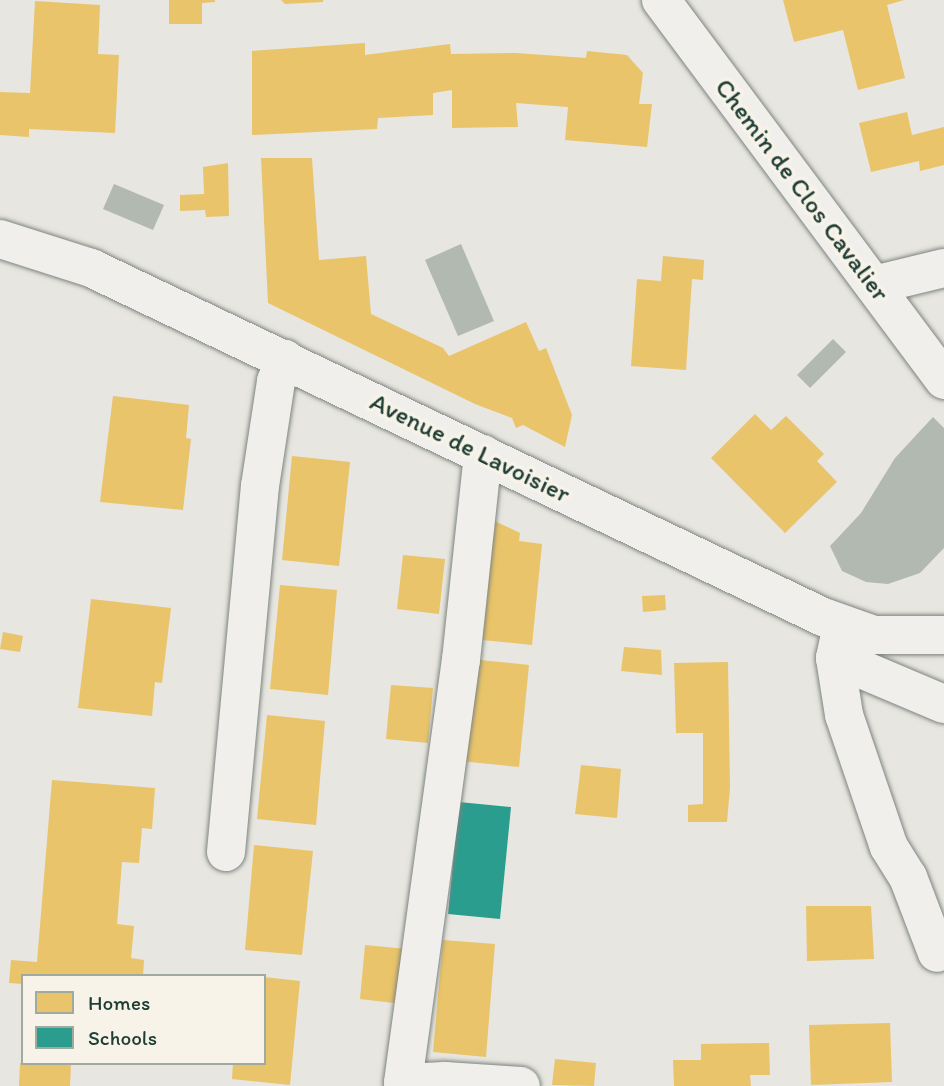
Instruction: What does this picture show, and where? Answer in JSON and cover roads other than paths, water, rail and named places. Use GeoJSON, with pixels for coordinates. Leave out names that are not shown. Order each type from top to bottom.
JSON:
{"type":"FeatureCollection","features":[{"type":"Feature","properties":{"kind":"street","name":"Chemin de Clos Cavalier"},"geometry":{"type":"LineString","coordinates":[[661,0],[944,380]]}},
{"type":"Feature","properties":{"kind":"street","name":"Avenue de Lavoisier"},"geometry":{"type":"LineString","coordinates":[[0,239],[91,268],[285,359],[483,454],[839,641],[874,635],[944,635]]}},
{"type":"Feature","properties":{"kind":"street"},"geometry":{"type":"LineString","coordinates":[[874,285],[944,268]]}},
{"type":"Feature","properties":{"kind":"street"},"geometry":{"type":"LineString","coordinates":[[226,852],[260,486],[276,381],[285,359]]}},
{"type":"Feature","properties":{"kind":"street"},"geometry":{"type":"LineString","coordinates":[[483,454],[461,659],[403,1083],[445,1081],[521,1086]]}},
{"type":"Feature","properties":{"kind":"street"},"geometry":{"type":"LineString","coordinates":[[839,641],[944,704]]}},
{"type":"Feature","properties":{"kind":"street"},"geometry":{"type":"LineString","coordinates":[[839,641],[844,715],[889,847],[908,877],[937,954]]}}]}
